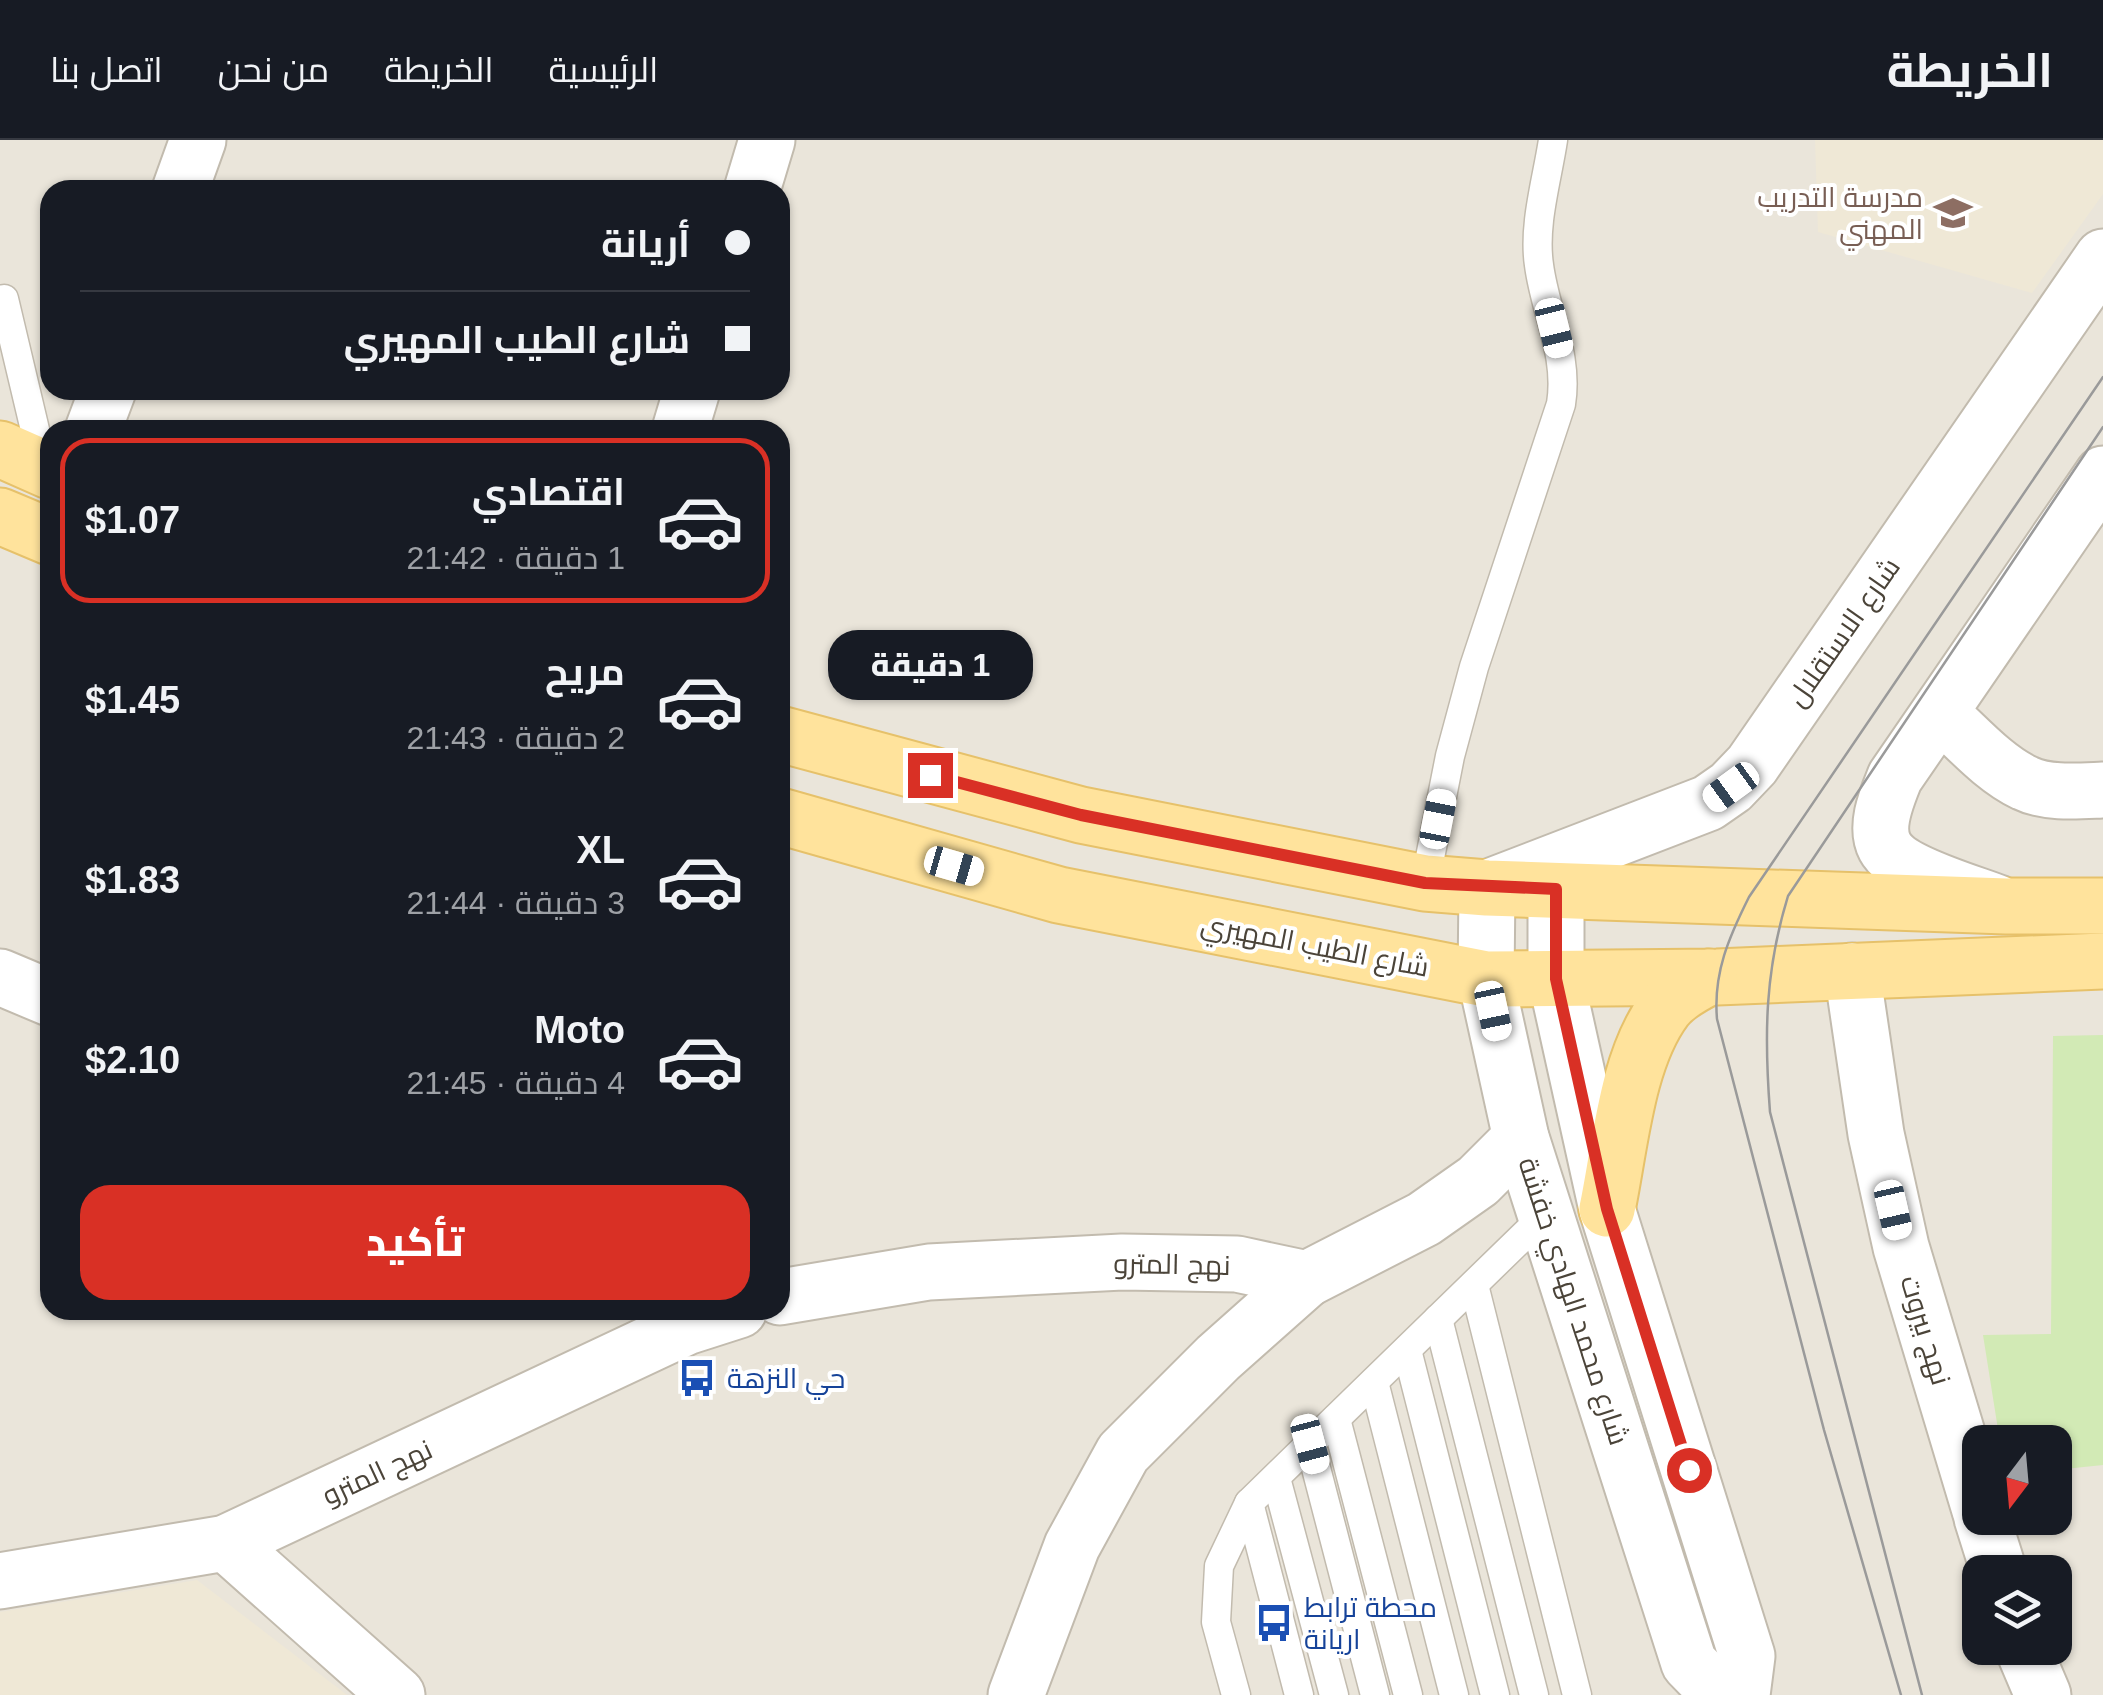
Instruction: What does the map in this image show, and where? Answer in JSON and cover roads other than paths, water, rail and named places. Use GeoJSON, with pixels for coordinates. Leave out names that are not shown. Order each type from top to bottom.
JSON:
{"type":"FeatureCollection","features":[{"type":"Feature","properties":{"kind":"main road"},"geometry":{"type":"LineString","coordinates":[[0,516],[40,533]]}},
{"type":"Feature","properties":{"kind":"main road"},"geometry":{"type":"LineString","coordinates":[[790,737],[1081,815],[1425,883],[2006,906],[2103,906]]}},
{"type":"Feature","properties":{"kind":"main road","name":"شارع الطيب المهيري"},"geometry":{"type":"LineString","coordinates":[[790,819],[1059,895],[1486,979],[1709,977],[2103,960]]}},
{"type":"Feature","properties":{"kind":"main road"},"geometry":{"type":"LineString","coordinates":[[1607,1209],[1639,1057],[1666,1007],[1709,977]]}},
{"type":"Feature","properties":{"kind":"street"},"geometry":{"type":"LineString","coordinates":[[184,180],[198,140]]}},
{"type":"Feature","properties":{"kind":"street"},"geometry":{"type":"LineString","coordinates":[[755,180],[767,140]]}},
{"type":"Feature","properties":{"kind":"street","name":"شارع الاستقلال"},"geometry":{"type":"LineString","coordinates":[[1487,888],[1708,803],[1731,787],[1763,748],[2103,257]]}},
{"type":"Feature","properties":{"kind":"street"},"geometry":{"type":"LineString","coordinates":[[2006,906],[1914,870],[1894,858],[1884,846],[1883,815],[1895,777],[2103,474]]}},
{"type":"Feature","properties":{"kind":"street"},"geometry":{"type":"LineString","coordinates":[[1940,712],[1995,763],[2026,784],[2063,791],[2103,790]]}},
{"type":"Feature","properties":{"kind":"street","name":"شارع محمد الهادي خفشة"},"geometry":{"type":"LineString","coordinates":[[1487,888],[1486,979],[1521,1138],[1689,1663],[1720,1695]]}},
{"type":"Feature","properties":{"kind":"street","name":"شارع محمد الهادي خفشة"},"geometry":{"type":"LineString","coordinates":[[1556,889],[1556,979],[1607,1209],[1747,1656],[1742,1695]]}},
{"type":"Feature","properties":{"kind":"street","name":"نهج بيروت"},"geometry":{"type":"LineString","coordinates":[[1852,972],[1876,1134],[1902,1248],[1962,1450]]}},
{"type":"Feature","properties":{"kind":"street"},"geometry":{"type":"LineString","coordinates":[[0,977],[40,994]]}},
{"type":"Feature","properties":{"kind":"street"},"geometry":{"type":"LineString","coordinates":[[1016,1695],[1072,1546],[1123,1454],[1218,1358],[1307,1279],[1424,1219],[1478,1181],[1521,1138]]}},
{"type":"Feature","properties":{"kind":"street","name":"نهج المترو"},"geometry":{"type":"LineString","coordinates":[[790,1294],[929,1272],[1122,1262],[1237,1264],[1307,1279]]}},
{"type":"Feature","properties":{"kind":"street","name":"نهج المترو"},"geometry":{"type":"LineString","coordinates":[[0,1581],[226,1542],[708,1320]]}},
{"type":"Feature","properties":{"kind":"street"},"geometry":{"type":"LineString","coordinates":[[226,1542],[397,1695]]}},
{"type":"Feature","properties":{"kind":"street"},"geometry":{"type":"LineString","coordinates":[[2031,1665],[2044,1695]]}},
{"type":"Feature","properties":{"kind":"lane"},"geometry":{"type":"LineString","coordinates":[[1425,883],[1450,756],[1474,667],[1561,404],[1565,380],[1538,264],[1538,230],[1553,140]]}},
{"type":"Feature","properties":{"kind":"lane"},"geometry":{"type":"LineString","coordinates":[[4,299],[31,463]]}},
{"type":"Feature","properties":{"kind":"lane"},"geometry":{"type":"LineString","coordinates":[[1236,1695],[1216,1622],[1219,1566],[1249,1503],[1547,1214]]}},
{"type":"Feature","properties":{"kind":"lane"},"geometry":{"type":"LineString","coordinates":[[1474,1285],[1577,1695]]}},
{"type":"Feature","properties":{"kind":"lane"},"geometry":{"type":"LineString","coordinates":[[1438,1319],[1534,1695]]}},
{"type":"Feature","properties":{"kind":"lane"},"geometry":{"type":"LineString","coordinates":[[1407,1350],[1495,1695]]}},
{"type":"Feature","properties":{"kind":"lane"},"geometry":{"type":"LineString","coordinates":[[1374,1382],[1454,1695]]}},
{"type":"Feature","properties":{"kind":"lane"},"geometry":{"type":"LineString","coordinates":[[1336,1419],[1408,1695]]}},
{"type":"Feature","properties":{"kind":"lane"},"geometry":{"type":"LineString","coordinates":[[1310,1444],[1375,1695]]}},
{"type":"Feature","properties":{"kind":"lane"},"geometry":{"type":"LineString","coordinates":[[1276,1478],[1334,1695]]}},
{"type":"Feature","properties":{"kind":"lane"},"geometry":{"type":"LineString","coordinates":[[1249,1503],[1299,1695]]}},
{"type":"Feature","properties":{"kind":"tram line"},"geometry":{"type":"LineString","coordinates":[[1901,1695],[1824,1430],[1717,1019],[1720,971],[1749,897],[2103,377]]}},
{"type":"Feature","properties":{"kind":"tram line"},"geometry":{"type":"LineString","coordinates":[[1922,1695],[1770,1112],[1767,1029],[1771,977],[1788,896],[2103,427]]}},
{"type":"Feature","properties":{"kind":"place","name":"مدرسة التدريب المهني"},"geometry":{"type":"Point","coordinates":[1953,213]}},
{"type":"Feature","properties":{"kind":"place","name":"حي النزهة"},"geometry":{"type":"Point","coordinates":[697,1378]}},
{"type":"Feature","properties":{"kind":"place","name":"محطة ترابط اريانة"},"geometry":{"type":"Point","coordinates":[1274,1623]}}]}
